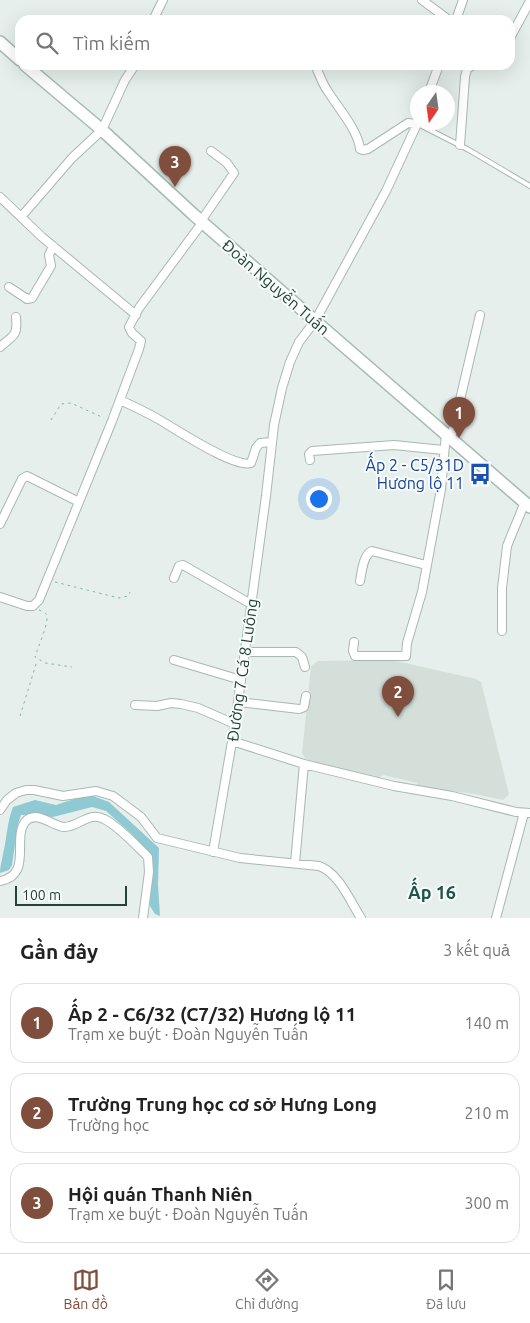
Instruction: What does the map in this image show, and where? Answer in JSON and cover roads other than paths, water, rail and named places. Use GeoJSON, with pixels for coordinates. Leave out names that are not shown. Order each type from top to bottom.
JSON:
{"type":"FeatureCollection","features":[{"type":"Feature","properties":{"kind":"main road"},"geometry":{"type":"LineString","coordinates":[[0,42],[15,56]]}},
{"type":"Feature","properties":{"kind":"main road","name":"Đoàn Nguyễn Tuấn"},"geometry":{"type":"LineString","coordinates":[[31,70],[102,130],[202,222],[315,321],[528,504]]}},
{"type":"Feature","properties":{"kind":"street"},"geometry":{"type":"LineString","coordinates":[[156,15],[163,0]]}},
{"type":"Feature","properties":{"kind":"street"},"geometry":{"type":"LineString","coordinates":[[422,0],[442,15]]}},
{"type":"Feature","properties":{"kind":"street"},"geometry":{"type":"LineString","coordinates":[[458,15],[463,0]]}},
{"type":"Feature","properties":{"kind":"street"},"geometry":{"type":"LineString","coordinates":[[515,30],[530,0]]}},
{"type":"Feature","properties":{"kind":"street"},"geometry":{"type":"LineString","coordinates":[[21,217],[72,158],[102,130],[125,80],[132,70]]}},
{"type":"Feature","properties":{"kind":"street"},"geometry":{"type":"LineString","coordinates":[[317,70],[325,88],[357,134],[360,149],[368,149],[410,123]]}},
{"type":"Feature","properties":{"kind":"street"},"geometry":{"type":"LineString","coordinates":[[432,85],[437,70]]}},
{"type":"Feature","properties":{"kind":"street"},"geometry":{"type":"LineString","coordinates":[[460,145],[465,77],[468,70]]}},
{"type":"Feature","properties":{"kind":"street","name":"Đường 7 Cá 8 Luông"},"geometry":{"type":"LineString","coordinates":[[214,852],[235,724],[274,424],[282,388],[290,362],[299,342],[315,321],[386,191],[414,130]]}},
{"type":"Feature","properties":{"kind":"street"},"geometry":{"type":"LineString","coordinates":[[0,597],[27,606],[36,604],[38,600],[112,422],[141,341],[132,333],[129,327],[234,173],[227,163],[211,151]]}},
{"type":"Feature","properties":{"kind":"street"},"geometry":{"type":"LineString","coordinates":[[0,198],[52,246],[136,315]]}},
{"type":"Feature","properties":{"kind":"street"},"geometry":{"type":"LineString","coordinates":[[8,287],[26,299],[32,298],[51,266],[49,255],[52,246]]}},
{"type":"Feature","properties":{"kind":"street"},"geometry":{"type":"LineString","coordinates":[[354,642],[352,651],[355,656],[406,656],[407,643],[422,592],[441,489],[443,450],[480,315]]}},
{"type":"Feature","properties":{"kind":"street"},"geometry":{"type":"LineString","coordinates":[[0,347],[12,339],[15,334],[16,317]]}},
{"type":"Feature","properties":{"kind":"street"},"geometry":{"type":"LineString","coordinates":[[120,400],[161,421],[204,447],[243,464],[251,463],[256,448],[260,443],[272,442]]}},
{"type":"Feature","properties":{"kind":"street"},"geometry":{"type":"LineString","coordinates":[[310,460],[309,454],[312,451],[394,445],[443,450]]}},
{"type":"Feature","properties":{"kind":"street"},"geometry":{"type":"LineString","coordinates":[[0,524],[22,478],[27,476],[79,502]]}},
{"type":"Feature","properties":{"kind":"street"},"geometry":{"type":"LineString","coordinates":[[502,631],[502,588],[507,546],[528,504]]}},
{"type":"Feature","properties":{"kind":"street"},"geometry":{"type":"LineString","coordinates":[[360,581],[366,557],[372,551],[426,565]]}},
{"type":"Feature","properties":{"kind":"street"},"geometry":{"type":"LineString","coordinates":[[174,578],[179,566],[184,565],[251,604]]}},
{"type":"Feature","properties":{"kind":"street"},"geometry":{"type":"LineString","coordinates":[[245,652],[296,652],[302,657],[305,667]]}},
{"type":"Feature","properties":{"kind":"street"},"geometry":{"type":"LineString","coordinates":[[174,660],[241,680]]}},
{"type":"Feature","properties":{"kind":"street"},"geometry":{"type":"LineString","coordinates":[[238,702],[299,709],[304,708],[306,696]]}},
{"type":"Feature","properties":{"kind":"street"},"geometry":{"type":"LineString","coordinates":[[135,705],[181,704],[198,708],[235,724]]}},
{"type":"Feature","properties":{"kind":"street"},"geometry":{"type":"LineString","coordinates":[[232,741],[304,764],[394,786],[452,796],[527,815],[496,918]]}},
{"type":"Feature","properties":{"kind":"street"},"geometry":{"type":"LineString","coordinates":[[295,863],[304,764]]}},
{"type":"Feature","properties":{"kind":"street"},"geometry":{"type":"LineString","coordinates":[[0,810],[7,800],[16,793],[26,790],[63,796],[96,791],[113,796],[141,817],[158,838],[240,858],[326,868],[337,880],[361,918]]}},
{"type":"Feature","properties":{"kind":"street"},"geometry":{"type":"LineString","coordinates":[[0,881],[6,880],[16,870],[20,860],[21,831],[24,823],[29,819],[42,818],[55,825],[65,827],[74,825],[86,818],[102,817],[114,824],[148,857],[149,872],[143,918]]}},
{"type":"Feature","properties":{"kind":"lane"},"geometry":{"type":"LineString","coordinates":[[431,130],[530,186]]}},
{"type":"Feature","properties":{"kind":"water"},"geometry":{"type":"Polygon","coordinates":[[[93,796],[109,802],[159,848],[158,885],[160,916],[155,914],[150,906],[151,866],[133,835],[106,811],[92,807],[53,817],[21,815],[12,865],[9,870],[0,873],[8,824],[13,807],[35,800],[56,805],[80,797],[93,796]]]}},
{"type":"Feature","properties":{"kind":"place","name":"Hội quán Thanh Niên"},"geometry":{"type":"Point","coordinates":[175,187]}},
{"type":"Feature","properties":{"kind":"place","name":"Ấp 2 - C6/32 (C7/32) Hương lộ 11"},"geometry":{"type":"Point","coordinates":[459,438]}},
{"type":"Feature","properties":{"kind":"place","name":"Ấp 2 - C5/31D Hương lộ 11"},"geometry":{"type":"Point","coordinates":[480,474]}},
{"type":"Feature","properties":{"kind":"place","name":"Trường Trung học cơ sở Hưng Long"},"geometry":{"type":"Point","coordinates":[398,717]}},
{"type":"Feature","properties":{"kind":"district","name":"Ấp 16"},"geometry":{"type":"Point","coordinates":[432,893]}}]}
